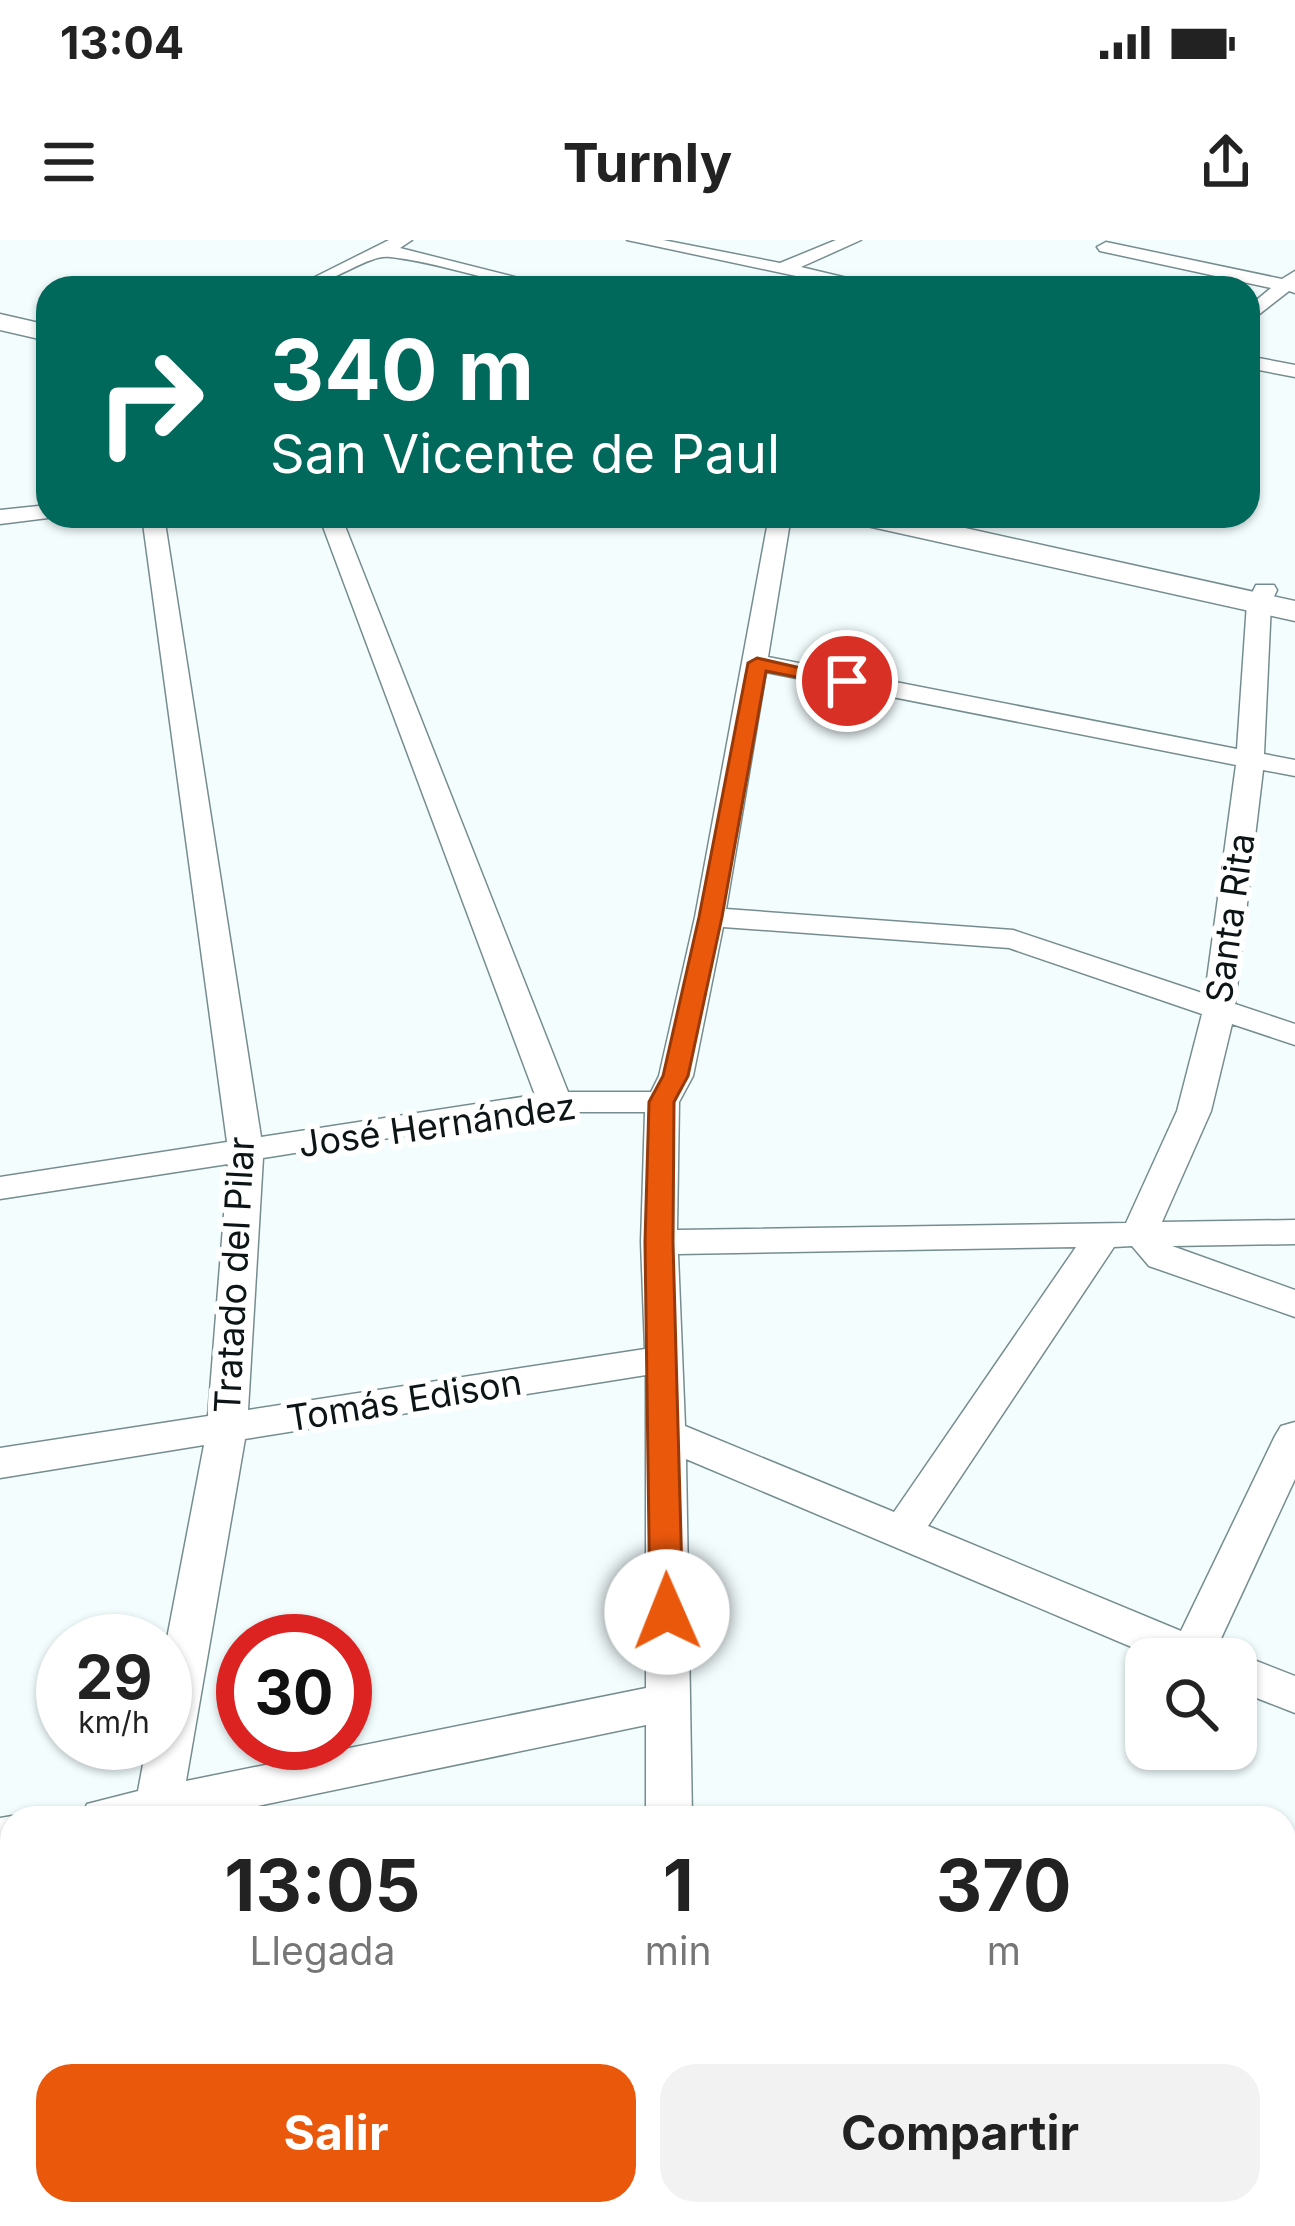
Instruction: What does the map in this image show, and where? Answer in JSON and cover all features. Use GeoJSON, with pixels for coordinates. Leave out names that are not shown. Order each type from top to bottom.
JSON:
{"type":"FeatureCollection","features":[{"type":"Feature","properties":{"kind":"main road"},"geometry":{"type":"LineString","coordinates":[[929,528],[1273,596],[1295,611]]}},
{"type":"Feature","properties":{"kind":"main road"},"geometry":{"type":"LineString","coordinates":[[979,528],[1124,566]]}},
{"type":"Feature","properties":{"kind":"street"},"geometry":{"type":"LineString","coordinates":[[328,276],[403,240]]}},
{"type":"Feature","properties":{"kind":"street"},"geometry":{"type":"LineString","coordinates":[[636,240],[821,276]]}},
{"type":"Feature","properties":{"kind":"street"},"geometry":{"type":"LineString","coordinates":[[782,268],[852,240]]}},
{"type":"Feature","properties":{"kind":"street"},"geometry":{"type":"LineString","coordinates":[[1106,247],[1252,276]]}},
{"type":"Feature","properties":{"kind":"street"},"geometry":{"type":"LineString","coordinates":[[383,250],[497,276]]}},
{"type":"Feature","properties":{"kind":"street"},"geometry":{"type":"LineString","coordinates":[[1260,278],[1292,284]]}},
{"type":"Feature","properties":{"kind":"street"},"geometry":{"type":"LineString","coordinates":[[1260,308],[1292,284]]}},
{"type":"Feature","properties":{"kind":"street"},"geometry":{"type":"LineString","coordinates":[[1260,364],[1295,371]]}},
{"type":"Feature","properties":{"kind":"street"},"geometry":{"type":"LineString","coordinates":[[0,517],[36,513]]}},
{"type":"Feature","properties":{"kind":"street","name":"Tratado del Pilar"},"geometry":{"type":"LineString","coordinates":[[155,528],[246,1153],[227,1428],[158,1806]]}},
{"type":"Feature","properties":{"kind":"street"},"geometry":{"type":"LineString","coordinates":[[335,528],[555,1102]]}},
{"type":"Feature","properties":{"kind":"street"},"geometry":{"type":"LineString","coordinates":[[669,1806],[665,1359],[659,1242],[662,1102],[676,1076],[710,917],[778,528]]}},
{"type":"Feature","properties":{"kind":"street","name":"Santa Rita"},"geometry":{"type":"LineString","coordinates":[[900,1535],[1122,1234],[1148,1207],[1189,1133],[1219,1010],[1273,596]]}},
{"type":"Feature","properties":{"kind":"street"},"geometry":{"type":"LineString","coordinates":[[757,663],[1295,769]]}},
{"type":"Feature","properties":{"kind":"street"},"geometry":{"type":"LineString","coordinates":[[710,917],[1013,939],[1295,1035]]}},
{"type":"Feature","properties":{"kind":"street","name":"José Hernández"},"geometry":{"type":"LineString","coordinates":[[0,1188],[555,1102],[662,1102]]}},
{"type":"Feature","properties":{"kind":"street"},"geometry":{"type":"LineString","coordinates":[[659,1242],[1295,1232]]}},
{"type":"Feature","properties":{"kind":"street"},"geometry":{"type":"LineString","coordinates":[[1122,1234],[1162,1257],[1295,1304]]}},
{"type":"Feature","properties":{"kind":"street","name":"Tomás Edison"},"geometry":{"type":"LineString","coordinates":[[0,1463],[665,1359]]}},
{"type":"Feature","properties":{"kind":"street"},"geometry":{"type":"LineString","coordinates":[[663,1433],[1155,1638]]}},
{"type":"Feature","properties":{"kind":"street"},"geometry":{"type":"LineString","coordinates":[[1207,1638],[1295,1436]]}},
{"type":"Feature","properties":{"kind":"street"},"geometry":{"type":"LineString","coordinates":[[1257,1680],[1295,1695]]}},
{"type":"Feature","properties":{"kind":"street"},"geometry":{"type":"LineString","coordinates":[[189,1806],[668,1702]]}},
{"type":"Feature","properties":{"kind":"route"},"geometry":{"type":"LineString","coordinates":[[667,1612],[659,1242],[662,1102],[676,1076],[757,663],[847,681]]}}]}
